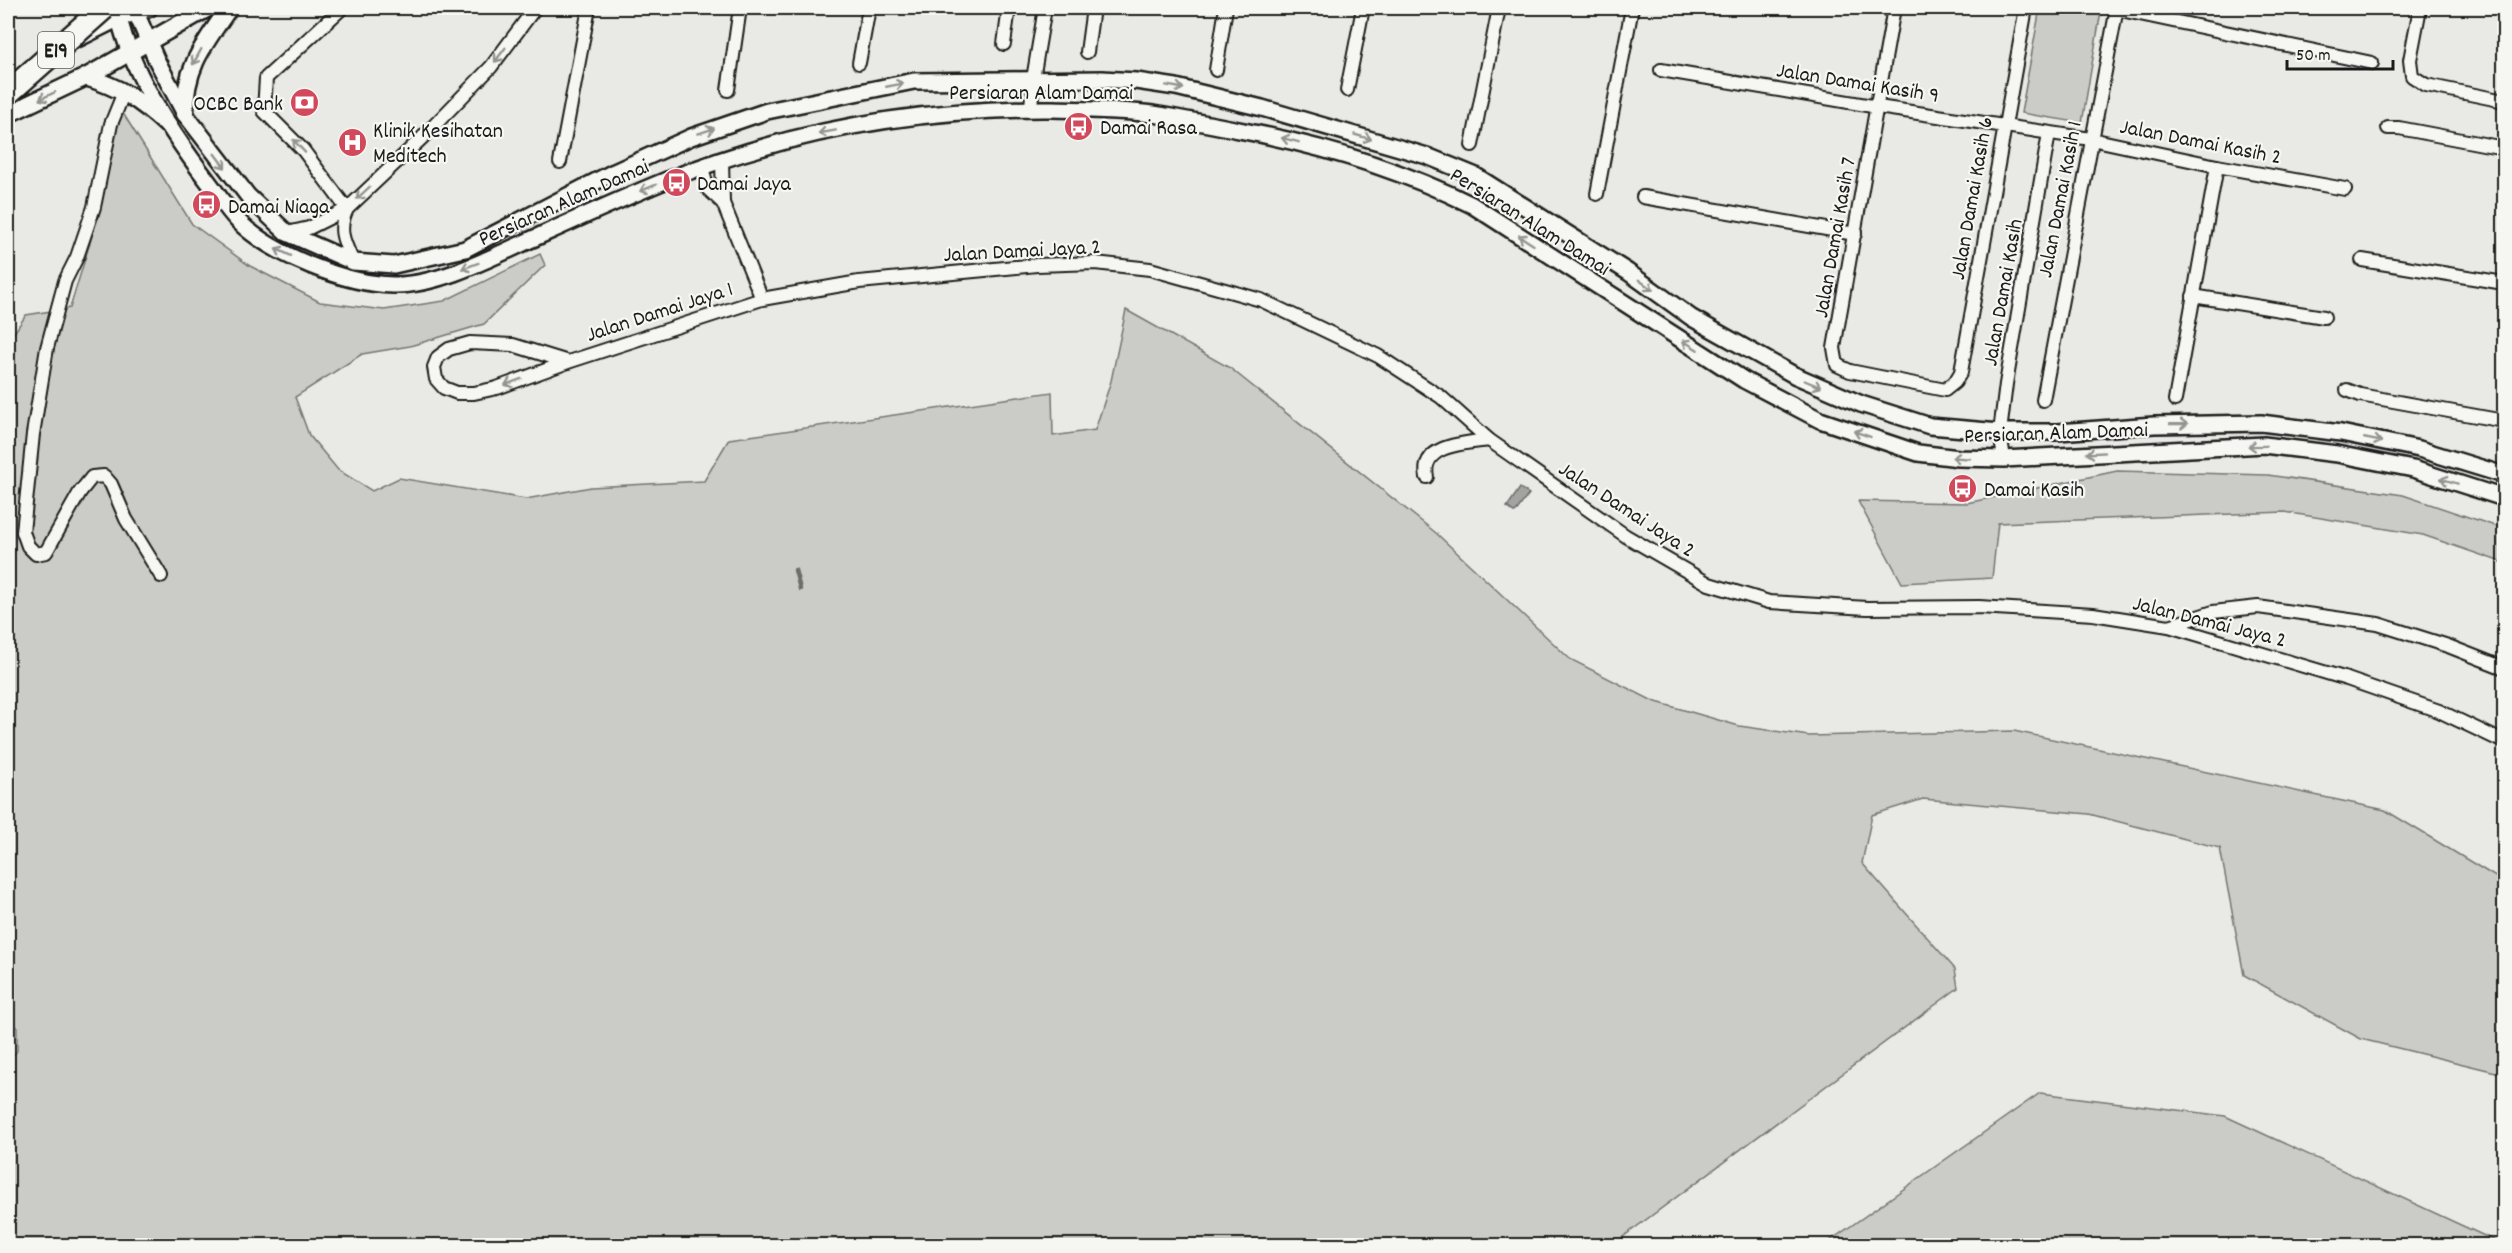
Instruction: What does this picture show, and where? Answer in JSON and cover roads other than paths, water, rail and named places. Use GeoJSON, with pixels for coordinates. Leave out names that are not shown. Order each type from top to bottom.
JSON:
{"type":"FeatureCollection","features":[{"type":"Feature","properties":{"kind":"highway","name":"E19"},"geometry":{"type":"LineString","coordinates":[[8,80],[84,8]]}},
{"type":"Feature","properties":{"kind":"highway","name":"E19"},"geometry":{"type":"LineString","coordinates":[[8,93],[113,11]]}},
{"type":"Feature","properties":{"kind":"main road"},"geometry":{"type":"LineString","coordinates":[[78,38],[93,8]]}},
{"type":"Feature","properties":{"kind":"main road"},"geometry":{"type":"LineString","coordinates":[[8,114],[86,77],[208,8]]}},
{"type":"Feature","properties":{"kind":"main road"},"geometry":{"type":"LineString","coordinates":[[185,114],[185,96],[190,69],[229,8]]}},
{"type":"Feature","properties":{"kind":"main road"},"geometry":{"type":"LineString","coordinates":[[8,80],[78,38],[113,11],[140,9]]}},
{"type":"Feature","properties":{"kind":"main road"},"geometry":{"type":"LineString","coordinates":[[86,77],[114,86],[141,101],[167,125]]}},
{"type":"Feature","properties":{"kind":"street"},"geometry":{"type":"LineString","coordinates":[[342,8],[266,78],[264,111],[303,150],[347,209]]}},
{"type":"Feature","properties":{"kind":"street"},"geometry":{"type":"LineString","coordinates":[[287,233],[309,228],[347,209],[422,138],[491,67],[535,8]]}},
{"type":"Feature","properties":{"kind":"street"},"geometry":{"type":"LineString","coordinates":[[560,162],[590,8]]}},
{"type":"Feature","properties":{"kind":"street"},"geometry":{"type":"LineString","coordinates":[[728,90],[740,8]]}},
{"type":"Feature","properties":{"kind":"street"},"geometry":{"type":"LineString","coordinates":[[859,63],[869,8]]}},
{"type":"Feature","properties":{"kind":"street"},"geometry":{"type":"LineString","coordinates":[[1004,44],[1009,8]]}},
{"type":"Feature","properties":{"kind":"street"},"geometry":{"type":"LineString","coordinates":[[1031,109],[1033,79],[1045,8]]}},
{"type":"Feature","properties":{"kind":"street"},"geometry":{"type":"LineString","coordinates":[[1087,52],[1093,8]]}},
{"type":"Feature","properties":{"kind":"street"},"geometry":{"type":"LineString","coordinates":[[1216,69],[1226,8]]}},
{"type":"Feature","properties":{"kind":"street"},"geometry":{"type":"LineString","coordinates":[[1347,90],[1363,8]]}},
{"type":"Feature","properties":{"kind":"street"},"geometry":{"type":"LineString","coordinates":[[1472,145],[1498,8]]}},
{"type":"Feature","properties":{"kind":"street"},"geometry":{"type":"LineString","coordinates":[[1597,194],[1632,8]]}},
{"type":"Feature","properties":{"kind":"street","name":"Jalan Damai Kasih 7"},"geometry":{"type":"LineString","coordinates":[[1894,8],[1834,348],[1837,365],[1850,371],[1945,390]]}},
{"type":"Feature","properties":{"kind":"street","name":"Jalan Damai Kasih 6"},"geometry":{"type":"LineString","coordinates":[[1945,390],[1955,382],[1960,372],[2026,8]]}},
{"type":"Feature","properties":{"kind":"street"},"geometry":{"type":"LineString","coordinates":[[2117,8],[2372,63]]}},
{"type":"Feature","properties":{"kind":"street","name":"Jalan Damai Kasih 1"},"geometry":{"type":"LineString","coordinates":[[2043,400],[2117,8]]}},
{"type":"Feature","properties":{"kind":"street"},"geometry":{"type":"LineString","coordinates":[[2420,8],[2410,60],[2412,76],[2426,85],[2505,101]]}},
{"type":"Feature","properties":{"kind":"street","name":"Persiaran Alam Damai"},"geometry":{"type":"LineString","coordinates":[[140,9],[148,43],[185,114],[248,196],[287,233],[353,262],[394,265],[465,249],[691,136],[767,111],[914,81],[1102,79],[1176,87],[1262,108],[1427,156],[1476,176],[1628,272],[1692,318],[1794,375],[1861,404],[1930,426],[2000,432],[2058,432],[2154,425],[2261,423],[2341,433],[2419,449],[2505,475]]}},
{"type":"Feature","properties":{"kind":"street","name":"Persiaran Alam Damai"},"geometry":{"type":"LineString","coordinates":[[113,11],[130,53],[167,125],[238,221],[271,246],[328,271],[389,285],[427,281],[485,260],[616,201],[702,166],[818,134],[923,115],[993,109],[1099,110],[1151,114],[1286,139],[1360,159],[1430,184],[1472,205],[1744,380],[1820,420],[1918,453],[1959,458],[2004,459],[2264,445],[2337,454],[2413,470],[2505,498]]}},
{"type":"Feature","properties":{"kind":"street","name":"Jalan Damai Kasih 9"},"geometry":{"type":"LineString","coordinates":[[1661,70],[2049,133]]}},
{"type":"Feature","properties":{"kind":"street"},"geometry":{"type":"LineString","coordinates":[[124,92],[111,124],[94,207],[77,257],[65,281],[47,348],[33,434],[23,532],[28,546],[36,554],[46,552],[80,492],[92,477],[104,476],[111,484],[126,519],[161,576]]}},
{"type":"Feature","properties":{"kind":"street"},"geometry":{"type":"LineString","coordinates":[[2388,128],[2399,128],[2505,148]]}},
{"type":"Feature","properties":{"kind":"street","name":"Jalan Damai Kasih 2"},"geometry":{"type":"LineString","coordinates":[[2049,133],[2091,139],[2217,166],[2345,189]]}},
{"type":"Feature","properties":{"kind":"street","name":"Jalan Damai Kasih"},"geometry":{"type":"LineString","coordinates":[[2004,459],[2000,432],[2049,133]]}},
{"type":"Feature","properties":{"kind":"street"},"geometry":{"type":"LineString","coordinates":[[722,159],[723,203],[762,299]]}},
{"type":"Feature","properties":{"kind":"street"},"geometry":{"type":"LineString","coordinates":[[702,166],[707,188],[723,203]]}},
{"type":"Feature","properties":{"kind":"street"},"geometry":{"type":"LineString","coordinates":[[2175,400],[2217,166]]}},
{"type":"Feature","properties":{"kind":"street"},"geometry":{"type":"LineString","coordinates":[[1643,197],[1855,234]]}},
{"type":"Feature","properties":{"kind":"street"},"geometry":{"type":"LineString","coordinates":[[347,209],[342,219],[341,233],[353,262]]}},
{"type":"Feature","properties":{"kind":"street"},"geometry":{"type":"LineString","coordinates":[[2362,260],[2505,282]]}},
{"type":"Feature","properties":{"kind":"street","name":"Jalan Damai Jaya 2"},"geometry":{"type":"LineString","coordinates":[[762,299],[859,282],[1037,265],[1095,263],[1150,269],[1261,300],[1378,356],[1441,397],[1489,440],[1626,536],[1709,584],[1769,602],[1867,608],[1979,607],[2093,614],[2169,626],[2347,679],[2439,711],[2505,742]]}},
{"type":"Feature","properties":{"kind":"street"},"geometry":{"type":"LineString","coordinates":[[2193,296],[2324,317]]}},
{"type":"Feature","properties":{"kind":"street","name":"Jalan Damai Jaya 1"},"geometry":{"type":"LineString","coordinates":[[568,362],[513,345],[470,343],[449,349],[438,357],[434,367],[436,379],[444,388],[457,393],[474,393],[497,388],[568,362],[762,299]]}},
{"type":"Feature","properties":{"kind":"street"},"geometry":{"type":"LineString","coordinates":[[2347,390],[2360,396],[2505,421]]}},
{"type":"Feature","properties":{"kind":"street"},"geometry":{"type":"LineString","coordinates":[[1427,477],[1427,460],[1432,454],[1463,443],[1489,440]]}},
{"type":"Feature","properties":{"kind":"street"},"geometry":{"type":"LineString","coordinates":[[2169,626],[2213,612],[2258,607],[2378,624],[2448,646],[2505,668]]}},
{"type":"Feature","properties":{"kind":"waterway"},"geometry":{"type":"LineString","coordinates":[[795,570],[800,589]]}},
{"type":"Feature","properties":{"kind":"place","name":"OCBC Bank"},"geometry":{"type":"Point","coordinates":[304,102]}},
{"type":"Feature","properties":{"kind":"place","name":"Damai Rasa"},"geometry":{"type":"Point","coordinates":[1079,126]}},
{"type":"Feature","properties":{"kind":"place","name":"Klinik Kesihatan Meditech"},"geometry":{"type":"Point","coordinates":[352,142]}},
{"type":"Feature","properties":{"kind":"place","name":"Damai Jaya"},"geometry":{"type":"Point","coordinates":[676,182]}},
{"type":"Feature","properties":{"kind":"place","name":"Damai Niaga"},"geometry":{"type":"Point","coordinates":[207,205]}},
{"type":"Feature","properties":{"kind":"place","name":"Damai Kasih"},"geometry":{"type":"Point","coordinates":[1963,488]}}]}
